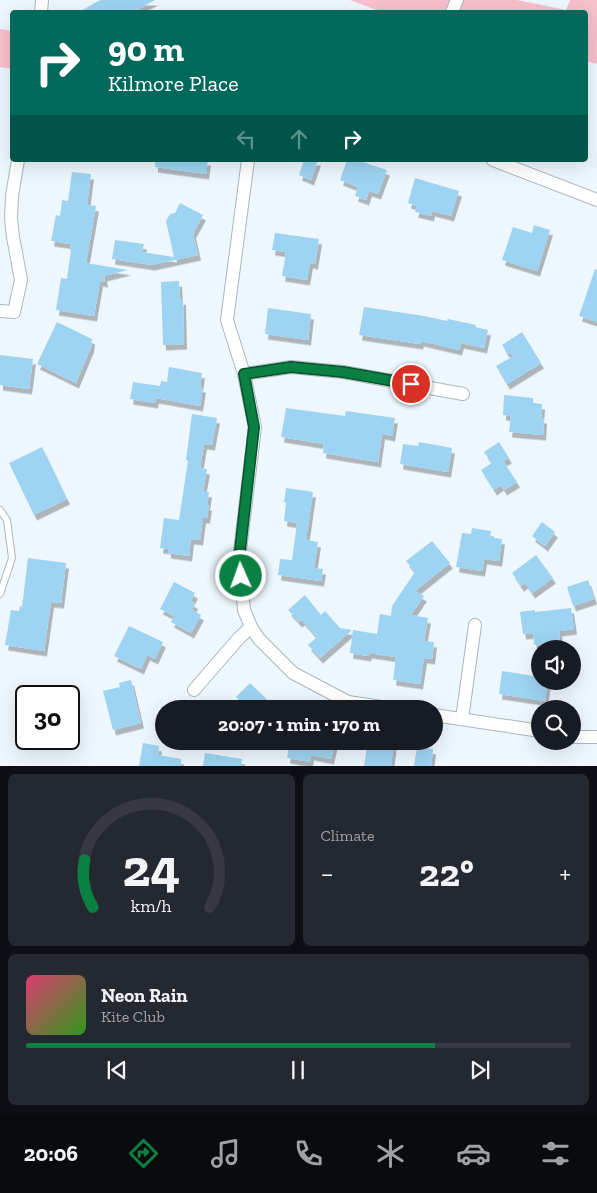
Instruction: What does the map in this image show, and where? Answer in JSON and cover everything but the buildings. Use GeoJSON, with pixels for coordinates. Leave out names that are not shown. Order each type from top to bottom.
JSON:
{"type":"FeatureCollection","features":[{"type":"Feature","properties":{"kind":"street"},"geometry":{"type":"LineString","coordinates":[[0,311],[14,312],[21,280],[13,237],[12,218],[12,196],[18,162]]}},
{"type":"Feature","properties":{"kind":"street"},"geometry":{"type":"LineString","coordinates":[[248,162],[226,320],[244,374],[254,427],[239,559],[244,610],[251,627],[259,639],[293,673],[344,700]]}},
{"type":"Feature","properties":{"kind":"street"},"geometry":{"type":"LineString","coordinates":[[498,162],[597,200]]}},
{"type":"Feature","properties":{"kind":"street"},"geometry":{"type":"LineString","coordinates":[[244,374],[291,367],[343,372],[462,394]]}},
{"type":"Feature","properties":{"kind":"street"},"geometry":{"type":"LineString","coordinates":[[462,719],[475,625]]}},
{"type":"Feature","properties":{"kind":"street"},"geometry":{"type":"LineString","coordinates":[[194,690],[239,638],[251,627]]}},
{"type":"Feature","properties":{"kind":"street"},"geometry":{"type":"LineString","coordinates":[[443,716],[531,730]]}},
{"type":"Feature","properties":{"kind":"street"},"geometry":{"type":"LineString","coordinates":[[581,737],[597,737]]}},
{"type":"Feature","properties":{"kind":"lane"},"geometry":{"type":"LineString","coordinates":[[0,510],[7,520],[12,558],[0,594]]}},
{"type":"Feature","properties":{"kind":"shaded area"},"geometry":{"type":"Polygon","coordinates":[[[350,0],[450,0],[446,10],[377,10],[350,0]]]}},
{"type":"Feature","properties":{"kind":"shaded area"},"geometry":{"type":"Polygon","coordinates":[[[462,0],[517,0],[566,10],[459,10],[462,0]]]}},
{"type":"Feature","properties":{"kind":"shaded area"},"geometry":{"type":"Polygon","coordinates":[[[570,0],[597,0],[597,64],[588,62],[588,10],[566,10],[570,0]]]}},
{"type":"Feature","properties":{"kind":"shaded area"},"geometry":{"type":"Polygon","coordinates":[[[0,29],[10,31],[10,69],[0,67],[0,29]]]}},
{"type":"Feature","properties":{"kind":"route"},"geometry":{"type":"LineString","coordinates":[[241,576],[239,559],[254,427],[244,374],[291,367],[343,372],[411,384]]}}]}
